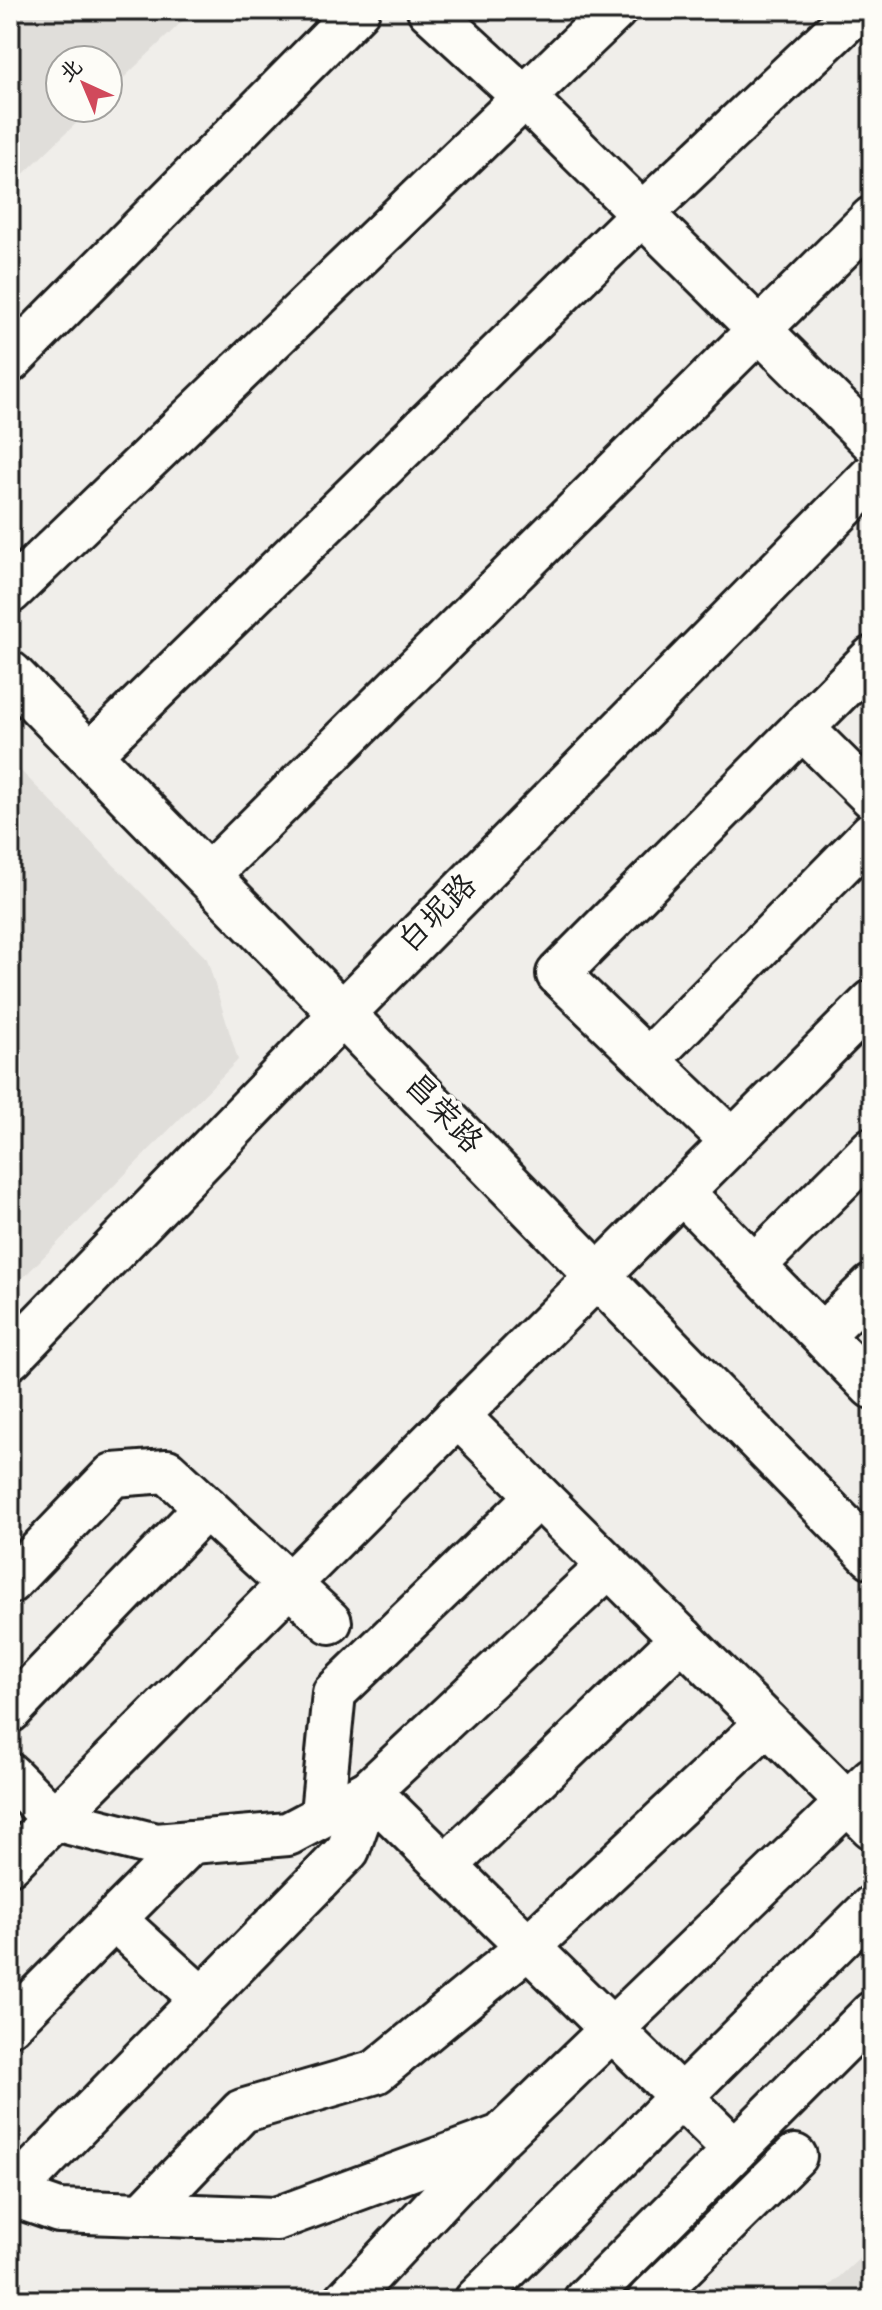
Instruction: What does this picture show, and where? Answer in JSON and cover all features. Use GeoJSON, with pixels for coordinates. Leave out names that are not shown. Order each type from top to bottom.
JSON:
{"type":"FeatureCollection","features":[{"type":"Feature","properties":{"kind":"street"},"geometry":{"type":"LineString","coordinates":[[10,361],[358,10]]}},
{"type":"Feature","properties":{"kind":"street"},"geometry":{"type":"LineString","coordinates":[[429,10],[524,97],[872,441]]}},
{"type":"Feature","properties":{"kind":"street"},"geometry":{"type":"LineString","coordinates":[[10,592],[615,10]]}},
{"type":"Feature","properties":{"kind":"street"},"geometry":{"type":"LineString","coordinates":[[89,755],[642,214],[858,10]]}},
{"type":"Feature","properties":{"kind":"street"},"geometry":{"type":"LineString","coordinates":[[207,876],[757,328],[872,218]]}},
{"type":"Feature","properties":{"kind":"street","name":"白坭路"},"geometry":{"type":"LineString","coordinates":[[10,1357],[343,1013],[872,477]]}},
{"type":"Feature","properties":{"kind":"street"},"geometry":{"type":"LineString","coordinates":[[732,1141],[558,974],[872,658]]}},
{"type":"Feature","properties":{"kind":"street","name":"昌荣路"},"geometry":{"type":"LineString","coordinates":[[10,674],[872,1556]]}},
{"type":"Feature","properties":{"kind":"street"},"geometry":{"type":"LineString","coordinates":[[802,728],[872,797]]}},
{"type":"Feature","properties":{"kind":"street"},"geometry":{"type":"LineString","coordinates":[[648,1060],[872,833]]}},
{"type":"Feature","properties":{"kind":"street"},"geometry":{"type":"LineString","coordinates":[[10,1863],[732,1141],[865,1024]]}},
{"type":"Feature","properties":{"kind":"street"},"geometry":{"type":"LineString","coordinates":[[754,1266],[872,1149]]}},
{"type":"Feature","properties":{"kind":"street"},"geometry":{"type":"LineString","coordinates":[[682,1192],[872,1387]]}},
{"type":"Feature","properties":{"kind":"street"},"geometry":{"type":"LineString","coordinates":[[822,1335],[872,1286]]}},
{"type":"Feature","properties":{"kind":"street"},"geometry":{"type":"LineString","coordinates":[[346,2300],[501,2136],[611,2029],[864,1803],[767,1723],[457,1415]]}},
{"type":"Feature","properties":{"kind":"street"},"geometry":{"type":"LineString","coordinates":[[10,1582],[113,1475],[167,1471],[330,1622]]}},
{"type":"Feature","properties":{"kind":"street"},"geometry":{"type":"LineString","coordinates":[[322,1813],[334,1693],[538,1496]]}},
{"type":"Feature","properties":{"kind":"street"},"geometry":{"type":"LineString","coordinates":[[10,1711],[206,1507]]}},
{"type":"Feature","properties":{"kind":"street"},"geometry":{"type":"LineString","coordinates":[[10,1775],[54,1819],[156,1845],[288,1834],[322,1813],[369,1791],[609,1566]]}},
{"type":"Feature","properties":{"kind":"street"},"geometry":{"type":"LineString","coordinates":[[446,1866],[682,1638]]}},
{"type":"Feature","properties":{"kind":"street"},"geometry":{"type":"LineString","coordinates":[[143,2214],[242,2111],[376,2072],[528,1947],[767,1723]]}},
{"type":"Feature","properties":{"kind":"street"},"geometry":{"type":"LineString","coordinates":[[369,1791],[735,2150]]}},
{"type":"Feature","properties":{"kind":"street"},"geometry":{"type":"LineString","coordinates":[[369,1791],[348,1850],[10,2195],[59,2211],[276,2219],[501,2136]]}},
{"type":"Feature","properties":{"kind":"street"},"geometry":{"type":"LineString","coordinates":[[10,2024],[191,1842]]}},
{"type":"Feature","properties":{"kind":"street"},"geometry":{"type":"LineString","coordinates":[[476,2300],[872,1907]]}},
{"type":"Feature","properties":{"kind":"street"},"geometry":{"type":"LineString","coordinates":[[114,1919],[202,1999]]}},
{"type":"Feature","properties":{"kind":"street"},"geometry":{"type":"LineString","coordinates":[[585,2300],[872,2013]]}},
{"type":"Feature","properties":{"kind":"street"},"geometry":{"type":"LineString","coordinates":[[649,2300],[795,2156]]}},
{"type":"Feature","properties":{"kind":"shaded area"},"geometry":{"type":"Polygon","coordinates":[[[10,10],[194,10],[124,78],[124,44],[44,44],[44,124],[75,124],[10,187],[10,10]]]}},
{"type":"Feature","properties":{"kind":"shaded area"},"geometry":{"type":"Polygon","coordinates":[[[10,760],[207,959],[238,1060],[10,1291],[10,760]]]}},
{"type":"Feature","properties":{"kind":"shaded area"},"geometry":{"type":"Polygon","coordinates":[[[872,2247],[872,2300],[814,2300],[872,2247]]]}}]}
